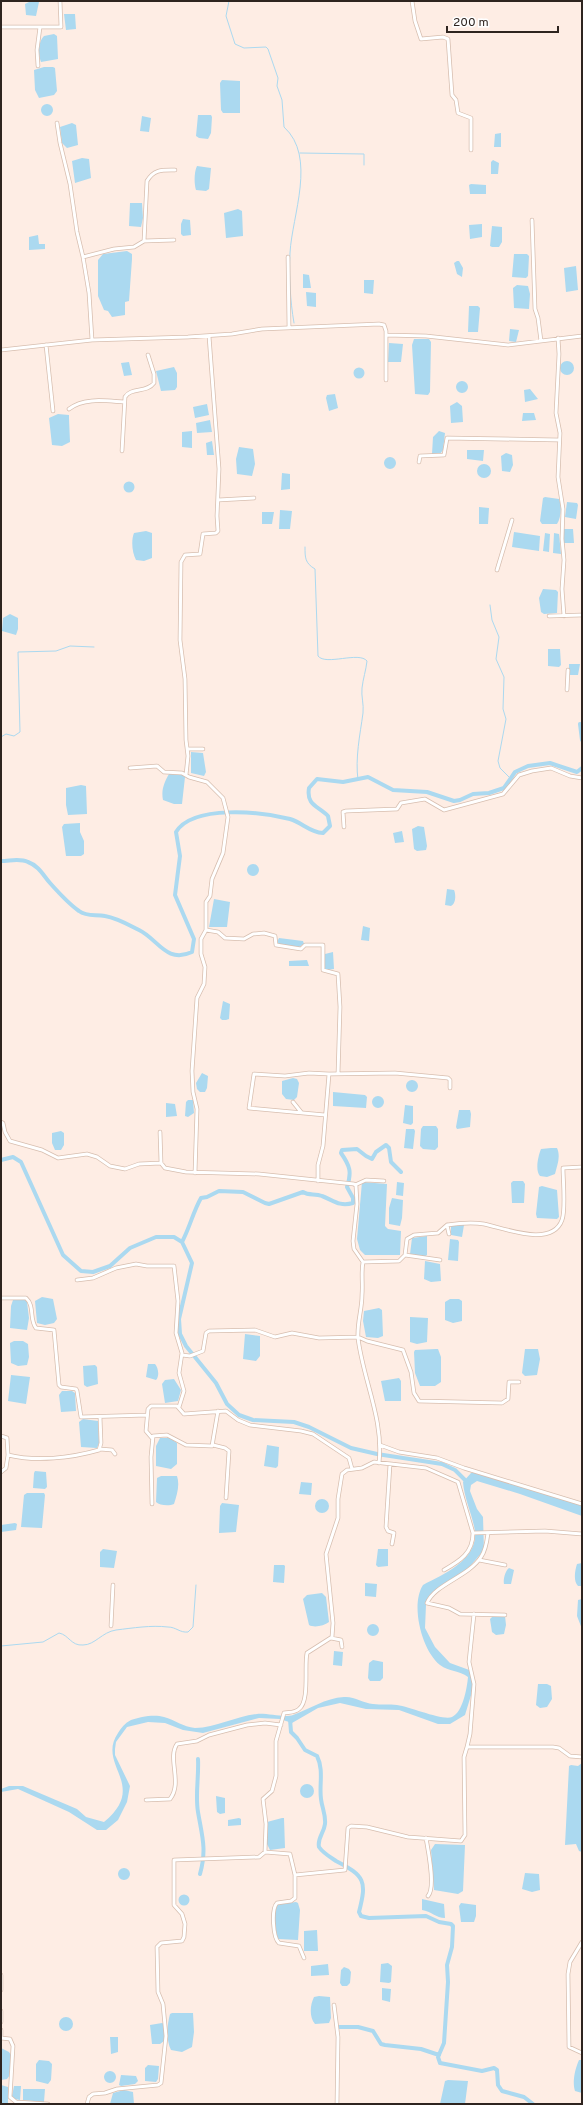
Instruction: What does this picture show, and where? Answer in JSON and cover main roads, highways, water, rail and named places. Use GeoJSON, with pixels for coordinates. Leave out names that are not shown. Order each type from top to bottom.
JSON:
{"type":"FeatureCollection","features":[{"type":"Feature","properties":{"kind":"water"},"geometry":{"type":"Polygon","coordinates":[[[29,2],[39,2],[36,16],[26,15],[25,4],[29,2]]]}},
{"type":"Feature","properties":{"kind":"water"},"geometry":{"type":"Polygon","coordinates":[[[64,14],[75,14],[76,29],[66,30],[64,14]]]}},
{"type":"Feature","properties":{"kind":"water"},"geometry":{"type":"Polygon","coordinates":[[[54,34],[57,36],[58,59],[41,62],[39,52],[41,41],[44,36],[54,34]]]}},
{"type":"Feature","properties":{"kind":"water"},"geometry":{"type":"Polygon","coordinates":[[[44,67],[55,68],[57,91],[54,95],[39,98],[35,90],[34,70],[44,67]]]}},
{"type":"Feature","properties":{"kind":"water"},"geometry":{"type":"Polygon","coordinates":[[[222,80],[240,81],[240,113],[223,113],[221,110],[220,83],[222,80]]]}},
{"type":"Feature","properties":{"kind":"water"},"geometry":{"type":"Polygon","coordinates":[[[47,104],[51,106],[53,110],[51,114],[47,116],[43,114],[41,110],[43,106],[47,104]]]}},
{"type":"Feature","properties":{"kind":"water"},"geometry":{"type":"Polygon","coordinates":[[[198,115],[211,115],[212,117],[211,133],[208,139],[199,138],[196,136],[198,115]]]}},
{"type":"Feature","properties":{"kind":"water"},"geometry":{"type":"Polygon","coordinates":[[[142,116],[151,118],[149,132],[140,131],[142,116]]]}},
{"type":"Feature","properties":{"kind":"water"},"geometry":{"type":"Polygon","coordinates":[[[72,123],[76,125],[78,145],[67,148],[62,143],[60,127],[72,123]]]}},
{"type":"Feature","properties":{"kind":"water"},"geometry":{"type":"Polygon","coordinates":[[[501,133],[501,147],[494,147],[495,134],[501,133]]]}},
{"type":"Feature","properties":{"kind":"water"},"geometry":{"type":"Polygon","coordinates":[[[82,158],[89,159],[91,178],[75,183],[72,161],[82,158]]]}},
{"type":"Feature","properties":{"kind":"water"},"geometry":{"type":"Polygon","coordinates":[[[493,160],[499,163],[498,174],[491,174],[491,162],[493,160]]]}},
{"type":"Feature","properties":{"kind":"water"},"geometry":{"type":"Polygon","coordinates":[[[197,166],[211,168],[209,189],[206,191],[196,190],[195,171],[197,166]]]}},
{"type":"Feature","properties":{"kind":"water"},"geometry":{"type":"Polygon","coordinates":[[[469,185],[486,185],[486,194],[470,194],[469,185]]]}},
{"type":"Feature","properties":{"kind":"water"},"geometry":{"type":"Polygon","coordinates":[[[130,203],[142,203],[143,218],[141,227],[129,226],[130,203]]]}},
{"type":"Feature","properties":{"kind":"water"},"geometry":{"type":"Polygon","coordinates":[[[238,209],[242,211],[243,236],[226,238],[224,213],[238,209]]]}},
{"type":"Feature","properties":{"kind":"water"},"geometry":{"type":"Polygon","coordinates":[[[183,219],[190,220],[191,235],[183,236],[181,234],[181,224],[183,219]]]}},
{"type":"Feature","properties":{"kind":"water"},"geometry":{"type":"Polygon","coordinates":[[[482,224],[482,237],[470,239],[469,225],[482,224]]]}},
{"type":"Feature","properties":{"kind":"water"},"geometry":{"type":"Polygon","coordinates":[[[492,226],[502,227],[502,242],[499,247],[490,246],[492,226]]]}},
{"type":"Feature","properties":{"kind":"water"},"geometry":{"type":"Polygon","coordinates":[[[38,235],[39,244],[45,244],[45,249],[29,250],[29,237],[38,235]]]}},
{"type":"Feature","properties":{"kind":"water"},"geometry":{"type":"Polygon","coordinates":[[[127,251],[132,254],[129,301],[125,302],[125,315],[112,317],[108,311],[104,310],[98,296],[98,260],[103,254],[127,251]]]}},
{"type":"Feature","properties":{"kind":"water"},"geometry":{"type":"Polygon","coordinates":[[[514,254],[527,254],[529,256],[528,276],[526,278],[512,277],[514,254]]]}},
{"type":"Feature","properties":{"kind":"water"},"geometry":{"type":"Polygon","coordinates":[[[459,261],[463,268],[462,277],[457,274],[454,263],[459,261]]]}},
{"type":"Feature","properties":{"kind":"water"},"geometry":{"type":"Polygon","coordinates":[[[576,266],[578,290],[566,292],[564,268],[576,266]]]}},
{"type":"Feature","properties":{"kind":"water"},"geometry":{"type":"Polygon","coordinates":[[[303,274],[309,275],[311,288],[303,288],[303,274]]]}},
{"type":"Feature","properties":{"kind":"water"},"geometry":{"type":"Polygon","coordinates":[[[364,280],[374,280],[373,294],[364,293],[364,280]]]}},
{"type":"Feature","properties":{"kind":"water"},"geometry":{"type":"Polygon","coordinates":[[[517,285],[528,286],[530,294],[529,309],[514,308],[513,288],[517,285]]]}},
{"type":"Feature","properties":{"kind":"water"},"geometry":{"type":"Polygon","coordinates":[[[306,292],[316,293],[316,307],[307,306],[306,292]]]}},
{"type":"Feature","properties":{"kind":"water"},"geometry":{"type":"Polygon","coordinates":[[[469,306],[478,306],[480,308],[478,332],[468,332],[469,306]]]}},
{"type":"Feature","properties":{"kind":"water"},"geometry":{"type":"Polygon","coordinates":[[[510,329],[519,330],[516,342],[509,341],[510,329]]]}},
{"type":"Feature","properties":{"kind":"water"},"geometry":{"type":"Polygon","coordinates":[[[414,339],[429,339],[431,342],[430,392],[428,395],[415,394],[412,345],[414,339]]]}},
{"type":"Feature","properties":{"kind":"water"},"geometry":{"type":"Polygon","coordinates":[[[389,343],[403,344],[401,362],[388,362],[389,343]]]}},
{"type":"Feature","properties":{"kind":"water"},"geometry":{"type":"Polygon","coordinates":[[[567,361],[572,363],[574,368],[572,373],[567,375],[562,373],[560,368],[562,363],[567,361]]]}},
{"type":"Feature","properties":{"kind":"water"},"geometry":{"type":"Polygon","coordinates":[[[129,362],[132,375],[124,376],[121,363],[129,362]]]}},
{"type":"Feature","properties":{"kind":"water"},"geometry":{"type":"Polygon","coordinates":[[[174,367],[177,373],[177,387],[175,390],[161,391],[156,371],[174,367]]]}},
{"type":"Feature","properties":{"kind":"water"},"geometry":{"type":"Polygon","coordinates":[[[359,367],[363,369],[365,373],[363,377],[359,379],[355,377],[353,373],[355,369],[359,367]]]}},
{"type":"Feature","properties":{"kind":"water"},"geometry":{"type":"Polygon","coordinates":[[[460,381],[464,381],[468,387],[464,393],[460,393],[456,389],[456,385],[460,381]]]}},
{"type":"Feature","properties":{"kind":"water"},"geometry":{"type":"Polygon","coordinates":[[[530,389],[538,399],[525,402],[524,390],[530,389]]]}},
{"type":"Feature","properties":{"kind":"water"},"geometry":{"type":"Polygon","coordinates":[[[335,394],[338,408],[329,411],[326,398],[327,395],[335,394]]]}},
{"type":"Feature","properties":{"kind":"water"},"geometry":{"type":"Polygon","coordinates":[[[457,402],[462,406],[463,422],[451,423],[450,406],[457,402]]]}},
{"type":"Feature","properties":{"kind":"water"},"geometry":{"type":"Polygon","coordinates":[[[207,404],[209,415],[195,418],[193,407],[207,404]]]}},
{"type":"Feature","properties":{"kind":"water"},"geometry":{"type":"Polygon","coordinates":[[[523,413],[534,413],[536,420],[522,421],[523,413]]]}},
{"type":"Feature","properties":{"kind":"water"},"geometry":{"type":"Polygon","coordinates":[[[58,414],[69,415],[70,442],[62,446],[52,445],[49,418],[58,414]]]}},
{"type":"Feature","properties":{"kind":"water"},"geometry":{"type":"Polygon","coordinates":[[[210,420],[212,432],[197,433],[196,423],[210,420]]]}},
{"type":"Feature","properties":{"kind":"water"},"geometry":{"type":"Polygon","coordinates":[[[192,431],[192,448],[182,447],[182,432],[192,431]]]}},
{"type":"Feature","properties":{"kind":"water"},"geometry":{"type":"Polygon","coordinates":[[[439,431],[445,433],[443,450],[440,454],[432,454],[433,437],[439,431]]]}},
{"type":"Feature","properties":{"kind":"water"},"geometry":{"type":"Polygon","coordinates":[[[212,441],[214,455],[207,455],[206,443],[212,441]]]}},
{"type":"Feature","properties":{"kind":"water"},"geometry":{"type":"Polygon","coordinates":[[[239,447],[253,449],[255,464],[252,476],[237,474],[236,459],[239,447]]]}},
{"type":"Feature","properties":{"kind":"water"},"geometry":{"type":"Polygon","coordinates":[[[467,450],[484,450],[483,461],[467,459],[467,450]]]}},
{"type":"Feature","properties":{"kind":"water"},"geometry":{"type":"Polygon","coordinates":[[[506,453],[512,455],[513,465],[510,472],[502,471],[501,456],[506,453]]]}},
{"type":"Feature","properties":{"kind":"water"},"geometry":{"type":"Polygon","coordinates":[[[392,457],[395,458],[395,468],[388,469],[385,468],[384,461],[385,458],[392,457]]]}},
{"type":"Feature","properties":{"kind":"water"},"geometry":{"type":"Polygon","coordinates":[[[481,464],[487,464],[491,468],[491,474],[487,478],[481,478],[477,474],[477,468],[481,464]]]}},
{"type":"Feature","properties":{"kind":"water"},"geometry":{"type":"Polygon","coordinates":[[[282,473],[290,474],[290,489],[281,490],[282,473]]]}},
{"type":"Feature","properties":{"kind":"water"},"geometry":{"type":"Polygon","coordinates":[[[129,481],[133,483],[135,487],[133,491],[129,493],[125,491],[123,487],[125,483],[129,481]]]}},
{"type":"Feature","properties":{"kind":"water"},"geometry":{"type":"Polygon","coordinates":[[[543,498],[559,499],[561,512],[557,524],[542,524],[540,521],[543,498]]]}},
{"type":"Feature","properties":{"kind":"water"},"geometry":{"type":"Polygon","coordinates":[[[567,502],[577,503],[576,519],[565,517],[567,502]]]}},
{"type":"Feature","properties":{"kind":"water"},"geometry":{"type":"Polygon","coordinates":[[[479,507],[489,508],[488,524],[479,524],[479,507]]]}},
{"type":"Feature","properties":{"kind":"water"},"geometry":{"type":"Polygon","coordinates":[[[280,510],[292,511],[290,529],[279,529],[280,510]]]}},
{"type":"Feature","properties":{"kind":"water"},"geometry":{"type":"Polygon","coordinates":[[[262,512],[274,512],[272,524],[262,524],[262,512]]]}},
{"type":"Feature","properties":{"kind":"water"},"geometry":{"type":"Polygon","coordinates":[[[563,529],[573,529],[574,543],[564,543],[563,529]]]}},
{"type":"Feature","properties":{"kind":"water"},"geometry":{"type":"Polygon","coordinates":[[[146,531],[152,533],[152,558],[144,561],[136,560],[132,546],[134,533],[146,531]]]}},
{"type":"Feature","properties":{"kind":"water"},"geometry":{"type":"Polygon","coordinates":[[[514,532],[540,536],[539,551],[512,547],[514,532]]]}},
{"type":"Feature","properties":{"kind":"water"},"geometry":{"type":"Polygon","coordinates":[[[545,533],[550,534],[549,552],[543,551],[545,533]]]}},
{"type":"Feature","properties":{"kind":"water"},"geometry":{"type":"Polygon","coordinates":[[[554,533],[559,534],[561,554],[553,553],[554,533]]]}},
{"type":"Feature","properties":{"kind":"water"},"geometry":{"type":"Polygon","coordinates":[[[543,589],[556,590],[558,592],[557,613],[544,614],[541,612],[539,598],[543,589]]]}},
{"type":"Feature","properties":{"kind":"water"},"geometry":{"type":"Polygon","coordinates":[[[10,614],[18,618],[18,629],[16,635],[2,631],[3,618],[10,614]]]}},
{"type":"Feature","properties":{"kind":"water"},"geometry":{"type":"Polygon","coordinates":[[[548,649],[560,649],[561,665],[559,667],[548,666],[548,649]]]}},
{"type":"Feature","properties":{"kind":"water"},"geometry":{"type":"Polygon","coordinates":[[[569,664],[580,664],[578,675],[569,675],[569,664]]]}},
{"type":"Feature","properties":{"kind":"water"},"geometry":{"type":"Polygon","coordinates":[[[191,752],[203,753],[206,772],[204,776],[191,773],[191,752]]]}},
{"type":"Feature","properties":{"kind":"water"},"geometry":{"type":"Polygon","coordinates":[[[169,774],[183,775],[185,777],[182,804],[174,804],[163,800],[163,787],[169,774]]]}},
{"type":"Feature","properties":{"kind":"water"},"geometry":{"type":"Polygon","coordinates":[[[81,785],[86,786],[87,814],[68,815],[66,805],[66,788],[81,785]]]}},
{"type":"Feature","properties":{"kind":"water"},"geometry":{"type":"Polygon","coordinates":[[[80,823],[80,832],[84,841],[84,854],[81,856],[66,856],[62,827],[64,824],[80,823]]]}},
{"type":"Feature","properties":{"kind":"water"},"geometry":{"type":"Polygon","coordinates":[[[418,826],[424,827],[427,846],[426,850],[417,851],[414,849],[412,829],[418,826]]]}},
{"type":"Feature","properties":{"kind":"water"},"geometry":{"type":"Polygon","coordinates":[[[402,831],[404,842],[395,843],[393,833],[402,831]]]}},
{"type":"Feature","properties":{"kind":"water"},"geometry":{"type":"Polygon","coordinates":[[[251,864],[255,864],[259,870],[255,876],[251,876],[247,872],[247,868],[251,864]]]}},
{"type":"Feature","properties":{"kind":"water"},"geometry":{"type":"Polygon","coordinates":[[[447,889],[454,890],[455,892],[455,901],[451,906],[445,905],[447,889]]]}},
{"type":"Feature","properties":{"kind":"water"},"geometry":{"type":"Polygon","coordinates":[[[214,899],[230,902],[227,927],[209,927],[214,899]]]}},
{"type":"Feature","properties":{"kind":"water"},"geometry":{"type":"Polygon","coordinates":[[[363,926],[370,928],[369,941],[361,940],[363,926]]]}},
{"type":"Feature","properties":{"kind":"water"},"geometry":{"type":"Polygon","coordinates":[[[279,938],[303,941],[304,944],[299,947],[279,944],[277,942],[279,938]]]}},
{"type":"Feature","properties":{"kind":"water"},"geometry":{"type":"Polygon","coordinates":[[[333,952],[334,969],[327,970],[325,969],[325,954],[333,952]]]}},
{"type":"Feature","properties":{"kind":"water"},"geometry":{"type":"Polygon","coordinates":[[[307,960],[309,966],[289,966],[289,961],[307,960]]]}},
{"type":"Feature","properties":{"kind":"water"},"geometry":{"type":"Polygon","coordinates":[[[223,1001],[230,1004],[229,1019],[226,1020],[222,1020],[220,1018],[223,1001]]]}},
{"type":"Feature","properties":{"kind":"water"},"geometry":{"type":"Polygon","coordinates":[[[202,1073],[208,1076],[207,1088],[205,1092],[200,1092],[197,1089],[196,1083],[202,1073]]]}},
{"type":"Feature","properties":{"kind":"water"},"geometry":{"type":"Polygon","coordinates":[[[293,1078],[297,1079],[299,1083],[297,1097],[294,1100],[286,1099],[282,1094],[282,1081],[293,1078]]]}},
{"type":"Feature","properties":{"kind":"water"},"geometry":{"type":"Polygon","coordinates":[[[414,1080],[417,1081],[417,1091],[410,1092],[407,1091],[406,1084],[407,1081],[414,1080]]]}},
{"type":"Feature","properties":{"kind":"water"},"geometry":{"type":"Polygon","coordinates":[[[333,1092],[365,1095],[367,1097],[366,1108],[333,1106],[333,1092]]]}},
{"type":"Feature","properties":{"kind":"water"},"geometry":{"type":"Polygon","coordinates":[[[378,1096],[382,1098],[384,1102],[382,1106],[378,1108],[374,1106],[372,1102],[374,1098],[378,1096]]]}},
{"type":"Feature","properties":{"kind":"water"},"geometry":{"type":"Polygon","coordinates":[[[188,1100],[193,1100],[194,1113],[188,1117],[185,1116],[186,1102],[188,1100]]]}},
{"type":"Feature","properties":{"kind":"water"},"geometry":{"type":"Polygon","coordinates":[[[166,1103],[175,1104],[177,1116],[166,1117],[166,1103]]]}},
{"type":"Feature","properties":{"kind":"water"},"geometry":{"type":"Polygon","coordinates":[[[405,1105],[413,1106],[413,1123],[411,1125],[403,1123],[405,1105]]]}},
{"type":"Feature","properties":{"kind":"water"},"geometry":{"type":"Polygon","coordinates":[[[459,1110],[470,1110],[470,1127],[457,1129],[456,1127],[459,1110]]]}},
{"type":"Feature","properties":{"kind":"water"},"geometry":{"type":"Polygon","coordinates":[[[423,1126],[436,1126],[438,1129],[438,1147],[435,1150],[423,1149],[420,1146],[421,1129],[423,1126]]]}},
{"type":"Feature","properties":{"kind":"water"},"geometry":{"type":"Polygon","coordinates":[[[406,1129],[414,1129],[415,1131],[413,1149],[404,1148],[406,1129]]]}},
{"type":"Feature","properties":{"kind":"water"},"geometry":{"type":"Polygon","coordinates":[[[61,1131],[64,1133],[64,1145],[61,1150],[55,1150],[52,1143],[52,1133],[61,1131]]]}},
{"type":"Feature","properties":{"kind":"water"},"geometry":{"type":"Polygon","coordinates":[[[557,1148],[559,1155],[555,1174],[547,1177],[540,1176],[538,1174],[537,1167],[541,1149],[557,1148]]]}},
{"type":"Feature","properties":{"kind":"water"},"geometry":{"type":"Polygon","coordinates":[[[513,1181],[523,1181],[525,1184],[524,1203],[512,1203],[511,1183],[513,1181]]]}},
{"type":"Feature","properties":{"kind":"water"},"geometry":{"type":"Polygon","coordinates":[[[362,1182],[387,1184],[385,1226],[388,1229],[401,1231],[400,1255],[365,1255],[360,1250],[357,1239],[362,1182]]]}},
{"type":"Feature","properties":{"kind":"water"},"geometry":{"type":"Polygon","coordinates":[[[397,1182],[404,1183],[403,1196],[396,1195],[397,1182]]]}},
{"type":"Feature","properties":{"kind":"water"},"geometry":{"type":"Polygon","coordinates":[[[542,1186],[557,1190],[559,1217],[557,1219],[537,1218],[536,1214],[539,1187],[542,1186]]]}},
{"type":"Feature","properties":{"kind":"water"},"geometry":{"type":"Polygon","coordinates":[[[392,1198],[403,1200],[400,1226],[389,1224],[389,1208],[392,1198]]]}},
{"type":"Feature","properties":{"kind":"water"},"geometry":{"type":"Polygon","coordinates":[[[464,1225],[462,1237],[451,1235],[451,1226],[464,1225]]]}},
{"type":"Feature","properties":{"kind":"water"},"geometry":{"type":"Polygon","coordinates":[[[427,1236],[427,1255],[424,1257],[410,1254],[412,1238],[427,1236]]]}},
{"type":"Feature","properties":{"kind":"water"},"geometry":{"type":"Polygon","coordinates":[[[450,1239],[458,1240],[459,1242],[458,1261],[448,1260],[450,1239]]]}},
{"type":"Feature","properties":{"kind":"water"},"geometry":{"type":"Polygon","coordinates":[[[425,1261],[440,1264],[441,1281],[431,1282],[424,1279],[425,1261]]]}},
{"type":"Feature","properties":{"kind":"water"},"geometry":{"type":"Polygon","coordinates":[[[42,1297],[53,1299],[57,1319],[54,1323],[45,1325],[37,1323],[35,1301],[42,1297]]]}},
{"type":"Feature","properties":{"kind":"water"},"geometry":{"type":"Polygon","coordinates":[[[24,1299],[27,1302],[29,1318],[27,1330],[10,1328],[11,1306],[13,1300],[24,1299]]]}},
{"type":"Feature","properties":{"kind":"water"},"geometry":{"type":"Polygon","coordinates":[[[450,1299],[459,1299],[462,1301],[462,1321],[453,1323],[445,1320],[445,1302],[450,1299]]]}},
{"type":"Feature","properties":{"kind":"water"},"geometry":{"type":"Polygon","coordinates":[[[379,1308],[382,1310],[383,1336],[378,1338],[366,1337],[363,1321],[364,1311],[379,1308]]]}},
{"type":"Feature","properties":{"kind":"water"},"geometry":{"type":"Polygon","coordinates":[[[410,1317],[428,1318],[427,1342],[417,1344],[410,1342],[410,1317]]]}},
{"type":"Feature","properties":{"kind":"water"},"geometry":{"type":"Polygon","coordinates":[[[245,1334],[260,1336],[260,1356],[256,1361],[243,1359],[245,1334]]]}},
{"type":"Feature","properties":{"kind":"water"},"geometry":{"type":"Polygon","coordinates":[[[14,1341],[23,1341],[28,1344],[29,1357],[27,1365],[18,1366],[11,1363],[10,1343],[14,1341]]]}},
{"type":"Feature","properties":{"kind":"water"},"geometry":{"type":"Polygon","coordinates":[[[438,1349],[441,1357],[441,1382],[435,1386],[420,1386],[415,1373],[414,1352],[415,1350],[438,1349]]]}},
{"type":"Feature","properties":{"kind":"water"},"geometry":{"type":"Polygon","coordinates":[[[525,1349],[538,1349],[540,1359],[537,1375],[525,1376],[522,1373],[525,1349]]]}},
{"type":"Feature","properties":{"kind":"water"},"geometry":{"type":"Polygon","coordinates":[[[148,1364],[155,1364],[157,1367],[158,1374],[156,1380],[146,1377],[148,1364]]]}},
{"type":"Feature","properties":{"kind":"water"},"geometry":{"type":"Polygon","coordinates":[[[95,1365],[97,1367],[98,1384],[87,1387],[84,1385],[83,1366],[95,1365]]]}},
{"type":"Feature","properties":{"kind":"water"},"geometry":{"type":"Polygon","coordinates":[[[11,1375],[30,1377],[26,1404],[8,1401],[11,1375]]]}},
{"type":"Feature","properties":{"kind":"water"},"geometry":{"type":"Polygon","coordinates":[[[399,1378],[401,1381],[401,1401],[385,1401],[381,1381],[399,1378]]]}},
{"type":"Feature","properties":{"kind":"water"},"geometry":{"type":"Polygon","coordinates":[[[174,1379],[181,1390],[178,1401],[165,1403],[162,1384],[165,1380],[174,1379]]]}},
{"type":"Feature","properties":{"kind":"water"},"geometry":{"type":"Polygon","coordinates":[[[62,1391],[72,1391],[75,1393],[76,1411],[61,1412],[59,1395],[62,1391]]]}},
{"type":"Feature","properties":{"kind":"water"},"geometry":{"type":"Polygon","coordinates":[[[83,1419],[98,1421],[99,1443],[97,1448],[81,1447],[79,1422],[83,1419]]]}},
{"type":"Feature","properties":{"kind":"water"},"geometry":{"type":"Polygon","coordinates":[[[160,1438],[170,1438],[177,1443],[177,1464],[171,1469],[156,1466],[156,1446],[160,1438]]]}},
{"type":"Feature","properties":{"kind":"water"},"geometry":{"type":"Polygon","coordinates":[[[267,1445],[279,1447],[278,1466],[276,1468],[264,1466],[267,1445]]]}},
{"type":"Feature","properties":{"kind":"water"},"geometry":{"type":"Polygon","coordinates":[[[35,1471],[46,1472],[47,1487],[45,1489],[33,1488],[35,1471]]]}},
{"type":"Feature","properties":{"kind":"water"},"geometry":{"type":"Polygon","coordinates":[[[471,1473],[479,1473],[563,1498],[582,1506],[582,1516],[520,1494],[477,1481],[471,1485],[470,1491],[477,1509],[483,1517],[484,1550],[465,1572],[433,1592],[426,1605],[425,1628],[435,1647],[450,1663],[472,1671],[472,1692],[465,1715],[450,1724],[438,1724],[399,1710],[366,1709],[340,1703],[318,1708],[292,1723],[280,1719],[259,1718],[203,1733],[183,1730],[165,1723],[148,1722],[127,1727],[116,1742],[115,1755],[130,1786],[127,1802],[118,1820],[106,1830],[97,1830],[69,1812],[18,1789],[1,1792],[1,1789],[9,1786],[23,1786],[77,1809],[86,1817],[104,1822],[117,1809],[122,1797],[120,1776],[113,1755],[113,1744],[118,1733],[125,1724],[131,1720],[143,1717],[160,1716],[195,1728],[211,1726],[249,1715],[266,1714],[290,1716],[330,1699],[348,1697],[369,1703],[403,1706],[442,1717],[452,1717],[462,1705],[468,1677],[443,1667],[434,1658],[423,1639],[418,1615],[418,1604],[419,1594],[423,1585],[460,1563],[473,1547],[475,1537],[474,1526],[463,1482],[471,1473]]]}},
{"type":"Feature","properties":{"kind":"water"},"geometry":{"type":"Polygon","coordinates":[[[161,1476],[177,1476],[178,1486],[174,1504],[165,1505],[156,1502],[157,1478],[161,1476]]]}},
{"type":"Feature","properties":{"kind":"water"},"geometry":{"type":"Polygon","coordinates":[[[301,1482],[312,1483],[311,1495],[299,1494],[301,1482]]]}},
{"type":"Feature","properties":{"kind":"water"},"geometry":{"type":"Polygon","coordinates":[[[27,1493],[44,1493],[45,1495],[42,1528],[21,1527],[24,1495],[27,1493]]]}},
{"type":"Feature","properties":{"kind":"water"},"geometry":{"type":"Polygon","coordinates":[[[319,1499],[325,1499],[329,1503],[329,1509],[325,1513],[319,1513],[315,1509],[315,1503],[319,1499]]]}},
{"type":"Feature","properties":{"kind":"water"},"geometry":{"type":"Polygon","coordinates":[[[222,1503],[239,1505],[236,1532],[219,1533],[220,1506],[222,1503]]]}},
{"type":"Feature","properties":{"kind":"water"},"geometry":{"type":"Polygon","coordinates":[[[17,1524],[16,1530],[1,1532],[1,1525],[17,1524]]]}},
{"type":"Feature","properties":{"kind":"water"},"geometry":{"type":"Polygon","coordinates":[[[103,1549],[117,1551],[114,1568],[100,1567],[100,1552],[103,1549]]]}},
{"type":"Feature","properties":{"kind":"water"},"geometry":{"type":"Polygon","coordinates":[[[378,1549],[388,1549],[388,1566],[378,1567],[376,1565],[378,1549]]]}},
{"type":"Feature","properties":{"kind":"water"},"geometry":{"type":"Polygon","coordinates":[[[582,1563],[582,1586],[578,1586],[575,1578],[576,1569],[577,1564],[582,1563]]]}},
{"type":"Feature","properties":{"kind":"water"},"geometry":{"type":"Polygon","coordinates":[[[274,1565],[285,1566],[284,1583],[273,1582],[274,1565]]]}},
{"type":"Feature","properties":{"kind":"water"},"geometry":{"type":"Polygon","coordinates":[[[509,1568],[514,1570],[511,1584],[504,1584],[506,1571],[509,1568]]]}},
{"type":"Feature","properties":{"kind":"water"},"geometry":{"type":"Polygon","coordinates":[[[365,1583],[377,1584],[376,1597],[365,1596],[365,1583]]]}},
{"type":"Feature","properties":{"kind":"water"},"geometry":{"type":"Polygon","coordinates":[[[322,1593],[326,1597],[329,1622],[324,1625],[311,1626],[309,1625],[303,1599],[307,1595],[322,1593]]]}},
{"type":"Feature","properties":{"kind":"water"},"geometry":{"type":"Polygon","coordinates":[[[582,1599],[582,1629],[577,1616],[578,1600],[582,1599]]]}},
{"type":"Feature","properties":{"kind":"water"},"geometry":{"type":"Polygon","coordinates":[[[493,1616],[505,1616],[506,1625],[504,1634],[496,1635],[492,1632],[490,1619],[493,1616]]]}},
{"type":"Feature","properties":{"kind":"water"},"geometry":{"type":"Polygon","coordinates":[[[371,1624],[375,1624],[379,1630],[375,1636],[371,1636],[367,1632],[367,1628],[371,1624]]]}},
{"type":"Feature","properties":{"kind":"water"},"geometry":{"type":"Polygon","coordinates":[[[334,1651],[343,1652],[342,1666],[333,1665],[334,1651]]]}},
{"type":"Feature","properties":{"kind":"water"},"geometry":{"type":"Polygon","coordinates":[[[373,1660],[383,1662],[383,1678],[380,1681],[370,1681],[368,1678],[369,1663],[373,1660]]]}},
{"type":"Feature","properties":{"kind":"water"},"geometry":{"type":"Polygon","coordinates":[[[538,1684],[547,1684],[551,1686],[552,1699],[547,1707],[540,1708],[536,1705],[538,1684]]]}},
{"type":"Feature","properties":{"kind":"water"},"geometry":{"type":"Polygon","coordinates":[[[582,1763],[582,1852],[579,1851],[576,1844],[565,1845],[569,1766],[578,1766],[582,1763]]]}},
{"type":"Feature","properties":{"kind":"water"},"geometry":{"type":"Polygon","coordinates":[[[307,1784],[312,1786],[314,1791],[312,1796],[307,1798],[302,1796],[300,1791],[302,1786],[307,1784]]]}},
{"type":"Feature","properties":{"kind":"water"},"geometry":{"type":"Polygon","coordinates":[[[216,1796],[225,1798],[225,1813],[220,1814],[217,1812],[216,1796]]]}},
{"type":"Feature","properties":{"kind":"water"},"geometry":{"type":"Polygon","coordinates":[[[284,1818],[285,1848],[270,1850],[266,1842],[267,1822],[284,1818]]]}},
{"type":"Feature","properties":{"kind":"water"},"geometry":{"type":"Polygon","coordinates":[[[241,1819],[241,1825],[228,1826],[228,1820],[241,1819]]]}},
{"type":"Feature","properties":{"kind":"water"},"geometry":{"type":"Polygon","coordinates":[[[435,1844],[465,1845],[463,1891],[458,1894],[434,1890],[431,1850],[435,1844]]]}},
{"type":"Feature","properties":{"kind":"water"},"geometry":{"type":"Polygon","coordinates":[[[124,1868],[128,1870],[130,1874],[128,1878],[124,1880],[120,1878],[118,1874],[120,1870],[124,1868]]]}},
{"type":"Feature","properties":{"kind":"water"},"geometry":{"type":"Polygon","coordinates":[[[525,1873],[539,1874],[540,1890],[532,1892],[522,1889],[525,1873]]]}},
{"type":"Feature","properties":{"kind":"water"},"geometry":{"type":"Polygon","coordinates":[[[184,1894],[188,1896],[190,1900],[188,1904],[184,1906],[180,1904],[178,1900],[180,1896],[184,1894]]]}},
{"type":"Feature","properties":{"kind":"water"},"geometry":{"type":"Polygon","coordinates":[[[422,1899],[444,1904],[445,1918],[422,1910],[422,1899]]]}},
{"type":"Feature","properties":{"kind":"water"},"geometry":{"type":"Polygon","coordinates":[[[298,1903],[300,1910],[298,1940],[278,1939],[275,1936],[275,1905],[298,1903]]]}},
{"type":"Feature","properties":{"kind":"water"},"geometry":{"type":"Polygon","coordinates":[[[461,1903],[476,1905],[476,1916],[474,1922],[461,1922],[459,1906],[461,1903]]]}},
{"type":"Feature","properties":{"kind":"water"},"geometry":{"type":"Polygon","coordinates":[[[317,1930],[318,1951],[304,1951],[304,1931],[317,1930]]]}},
{"type":"Feature","properties":{"kind":"water"},"geometry":{"type":"Polygon","coordinates":[[[388,1963],[392,1966],[391,1982],[389,1983],[380,1982],[381,1964],[388,1963]]]}},
{"type":"Feature","properties":{"kind":"water"},"geometry":{"type":"Polygon","coordinates":[[[328,1964],[329,1975],[311,1976],[311,1966],[328,1964]]]}},
{"type":"Feature","properties":{"kind":"water"},"geometry":{"type":"Polygon","coordinates":[[[344,1967],[349,1969],[351,1972],[350,1983],[347,1986],[342,1986],[340,1983],[341,1970],[344,1967]]]}},
{"type":"Feature","properties":{"kind":"water"},"geometry":{"type":"Polygon","coordinates":[[[382,1988],[391,1989],[390,2002],[382,2000],[382,1988]]]}},
{"type":"Feature","properties":{"kind":"water"},"geometry":{"type":"Polygon","coordinates":[[[314,1997],[330,1997],[331,2018],[329,2023],[315,2024],[313,2021],[311,2007],[314,1997]]]}},
{"type":"Feature","properties":{"kind":"water"},"geometry":{"type":"Polygon","coordinates":[[[193,2013],[194,2032],[192,2047],[182,2052],[171,2050],[169,2046],[168,2028],[170,2014],[193,2013]]]}},
{"type":"Feature","properties":{"kind":"water"},"geometry":{"type":"Polygon","coordinates":[[[66,2017],[71,2019],[73,2024],[71,2029],[66,2031],[61,2029],[59,2024],[61,2019],[66,2017]]]}},
{"type":"Feature","properties":{"kind":"water"},"geometry":{"type":"Polygon","coordinates":[[[164,2024],[164,2041],[160,2044],[152,2044],[150,2025],[164,2024]]]}},
{"type":"Feature","properties":{"kind":"water"},"geometry":{"type":"Polygon","coordinates":[[[110,2037],[118,2037],[118,2052],[111,2054],[110,2037]]]}},
{"type":"Feature","properties":{"kind":"water"},"geometry":{"type":"Polygon","coordinates":[[[1,2048],[9,2052],[11,2055],[10,2075],[7,2079],[1,2080],[1,2048]]]}},
{"type":"Feature","properties":{"kind":"water"},"geometry":{"type":"Polygon","coordinates":[[[39,2060],[49,2061],[52,2064],[51,2080],[48,2084],[36,2081],[36,2064],[39,2060]]]}},
{"type":"Feature","properties":{"kind":"water"},"geometry":{"type":"Polygon","coordinates":[[[579,2060],[582,2060],[582,2093],[575,2091],[574,2084],[575,2071],[579,2060]]]}},
{"type":"Feature","properties":{"kind":"water"},"geometry":{"type":"Polygon","coordinates":[[[148,2065],[159,2066],[158,2079],[156,2082],[145,2081],[145,2068],[148,2065]]]}},
{"type":"Feature","properties":{"kind":"water"},"geometry":{"type":"Polygon","coordinates":[[[108,2071],[112,2071],[116,2077],[112,2083],[108,2083],[104,2079],[104,2075],[108,2071]]]}},
{"type":"Feature","properties":{"kind":"water"},"geometry":{"type":"Polygon","coordinates":[[[121,2075],[136,2076],[138,2081],[135,2084],[121,2086],[119,2085],[121,2075]]]}},
{"type":"Feature","properties":{"kind":"water"},"geometry":{"type":"Polygon","coordinates":[[[445,2081],[468,2081],[465,2104],[440,2104],[445,2081]]]}},
{"type":"Feature","properties":{"kind":"water"},"geometry":{"type":"Polygon","coordinates":[[[1,2085],[8,2087],[8,2104],[1,2104],[1,2085]]]}},
{"type":"Feature","properties":{"kind":"water"},"geometry":{"type":"Polygon","coordinates":[[[14,2086],[21,2086],[20,2100],[15,2099],[12,2096],[14,2086]]]}},
{"type":"Feature","properties":{"kind":"water"},"geometry":{"type":"Polygon","coordinates":[[[23,2089],[45,2089],[44,2102],[23,2100],[23,2089]]]}},
{"type":"Feature","properties":{"kind":"water"},"geometry":{"type":"Polygon","coordinates":[[[124,2090],[133,2092],[134,2104],[110,2104],[113,2093],[124,2090]]]}},
{"type":"Feature","properties":{"kind":"waterway"},"geometry":{"type":"LineString","coordinates":[[229,1],[226,16],[235,44],[244,48],[266,47],[268,49],[278,78],[277,86],[282,100],[284,127],[294,139],[299,154],[301,170],[300,187],[290,253],[291,297],[294,323]]}},
{"type":"Feature","properties":{"kind":"waterway"},"geometry":{"type":"LineString","coordinates":[[300,153],[364,154],[364,165]]}},
{"type":"Feature","properties":{"kind":"waterway"},"geometry":{"type":"LineString","coordinates":[[305,547],[306,560],[309,565],[315,569],[318,656],[322,659],[328,660],[357,657],[363,658],[367,661],[362,688],[363,710],[357,755],[358,780]]}},
{"type":"Feature","properties":{"kind":"waterway"},"geometry":{"type":"LineString","coordinates":[[490,605],[492,620],[499,637],[496,659],[504,677],[503,709],[506,719],[498,761],[500,768],[510,778]]}},
{"type":"Feature","properties":{"kind":"waterway"},"geometry":{"type":"LineString","coordinates":[[1,737],[6,734],[14,736],[20,732],[18,652],[56,651],[70,646],[94,647]]}},
{"type":"Feature","properties":{"kind":"waterway"},"geometry":{"type":"LineString","coordinates":[[580,724],[582,740]]}},
{"type":"Feature","properties":{"kind":"waterway"},"geometry":{"type":"LineString","coordinates":[[1,861],[22,860],[32,864],[64,898],[82,913],[88,915],[105,916],[118,920],[146,934],[169,953],[183,955],[192,952],[194,939],[175,895],[180,856],[176,832],[185,823],[197,817],[229,812],[263,814],[290,819],[314,831],[323,833],[330,826],[328,816],[309,799],[309,788],[317,779],[343,782],[368,777],[393,790],[427,792],[454,801],[473,794],[489,793],[504,788],[515,772],[528,766],[550,763],[577,772],[582,768]]}},
{"type":"Feature","properties":{"kind":"waterway"},"geometry":{"type":"LineString","coordinates":[[182,1242],[201,1198],[207,1197],[219,1191],[243,1192],[269,1204],[303,1192],[319,1195],[340,1204],[353,1203],[353,1198],[347,1187],[350,1173],[341,1153],[342,1150],[357,1149],[372,1159],[376,1152],[386,1145],[389,1148],[391,1162],[401,1172]]}},
{"type":"Feature","properties":{"kind":"waterway"},"geometry":{"type":"LineString","coordinates":[[1,1160],[13,1157],[21,1162],[63,1255],[81,1271],[93,1272],[110,1266],[130,1248],[156,1237],[174,1237],[182,1242],[192,1263],[179,1319],[180,1334],[186,1346],[216,1383],[227,1404],[239,1415],[253,1420],[294,1422],[309,1427],[351,1448],[377,1454],[442,1464],[455,1470],[467,1482]]}},
{"type":"Feature","properties":{"kind":"waterway"},"geometry":{"type":"LineString","coordinates":[[1,1646],[43,1642],[59,1633],[76,1644],[83,1645],[91,1643],[107,1633],[116,1630],[162,1626],[188,1632],[193,1627],[196,1585]]}},
{"type":"Feature","properties":{"kind":"waterway"},"geometry":{"type":"LineString","coordinates":[[290,1719],[291,1732],[305,1750],[317,1756],[319,1761],[321,1772],[321,1799],[325,1821],[319,1841],[319,1847],[336,1861],[353,1871],[361,1880],[363,1886],[359,1912],[361,1916],[369,1918],[426,1916],[453,1926],[452,1947],[447,1965],[448,1982],[444,2043],[438,2057],[440,2063],[482,2071],[494,2068],[497,2070],[498,2085],[502,2091],[524,2097],[533,2104]]}},
{"type":"Feature","properties":{"kind":"waterway"},"geometry":{"type":"LineString","coordinates":[[198,1759],[197,1806],[203,1850],[200,1874]]}},
{"type":"Feature","properties":{"kind":"waterway"},"geometry":{"type":"LineString","coordinates":[[339,2027],[358,2027],[373,2031],[381,2044],[421,2049],[439,2055]]}}]}
